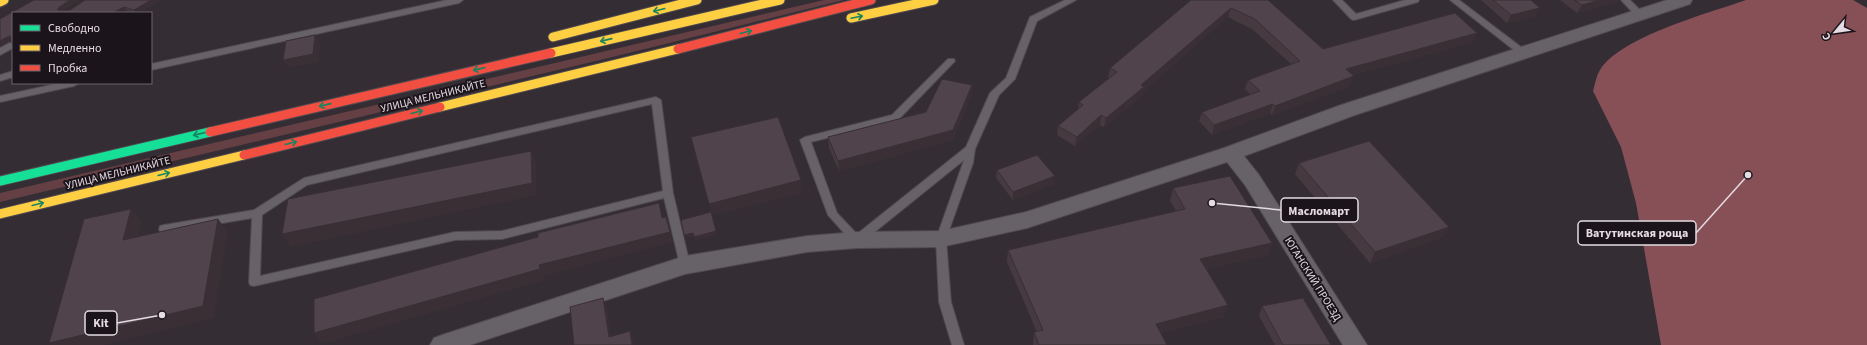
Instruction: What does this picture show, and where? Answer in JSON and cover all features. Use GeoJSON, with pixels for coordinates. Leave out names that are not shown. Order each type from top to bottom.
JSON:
{"type":"FeatureCollection","features":[{"type":"Feature","properties":{"kind":"main road"},"geometry":{"type":"LineString","coordinates":[[0,2],[4,0]]}},
{"type":"Feature","properties":{"kind":"main road"},"geometry":{"type":"LineString","coordinates":[[545,39],[697,0]]}},
{"type":"Feature","properties":{"kind":"main road"},"geometry":{"type":"LineString","coordinates":[[644,31],[750,0]]}},
{"type":"Feature","properties":{"kind":"main road","name":"УЛИЦА МЕЛЬНИКАЙТЕ"},"geometry":{"type":"LineString","coordinates":[[0,181],[780,0]]}},
{"type":"Feature","properties":{"kind":"main road","name":"УЛИЦА МЕЛЬНИКАЙТЕ"},"geometry":{"type":"LineString","coordinates":[[0,214],[654,55],[871,0]]}},
{"type":"Feature","properties":{"kind":"main road"},"geometry":{"type":"LineString","coordinates":[[845,19],[934,0]]}},
{"type":"Feature","properties":{"kind":"main road"},"geometry":{"type":"LineString","coordinates":[[654,55],[728,43],[782,32]]}},
{"type":"Feature","properties":{"kind":"main road"},"geometry":{"type":"LineString","coordinates":[[340,101],[441,69]]}},
{"type":"Feature","properties":{"kind":"street"},"geometry":{"type":"LineString","coordinates":[[442,345],[550,308],[685,265],[807,244],[857,240],[941,239],[1027,220],[1231,153],[1348,110],[1684,0]]}},
{"type":"Feature","properties":{"kind":"street","name":"ЮГАНСКИЙ ПРОЕЗД"},"geometry":{"type":"LineString","coordinates":[[1231,153],[1252,180],[1355,345]]}},
{"type":"Feature","properties":{"kind":"lane"},"geometry":{"type":"LineString","coordinates":[[152,67],[459,0]]}},
{"type":"Feature","properties":{"kind":"lane"},"geometry":{"type":"LineString","coordinates":[[958,345],[945,302],[941,239],[968,163],[970,149],[995,93],[1010,79],[1033,18],[1072,0]]}},
{"type":"Feature","properties":{"kind":"lane"},"geometry":{"type":"LineString","coordinates":[[1337,0],[1354,17],[1415,0]]}},
{"type":"Feature","properties":{"kind":"lane"},"geometry":{"type":"LineString","coordinates":[[1454,0],[1522,52]]}},
{"type":"Feature","properties":{"kind":"lane"},"geometry":{"type":"LineString","coordinates":[[1625,0],[1639,14]]}},
{"type":"Feature","properties":{"kind":"lane"},"geometry":{"type":"LineString","coordinates":[[0,52],[12,45]]}},
{"type":"Feature","properties":{"kind":"lane"},"geometry":{"type":"LineString","coordinates":[[951,61],[895,118],[805,140],[832,215],[857,240],[970,149]]}},
{"type":"Feature","properties":{"kind":"lane"},"geometry":{"type":"LineString","coordinates":[[0,78],[12,74]]}},
{"type":"Feature","properties":{"kind":"lane"},"geometry":{"type":"LineString","coordinates":[[0,99],[69,84]]}},
{"type":"Feature","properties":{"kind":"lane"},"geometry":{"type":"LineString","coordinates":[[164,229],[257,213],[304,182],[656,100],[668,193],[685,265]]}},
{"type":"Feature","properties":{"kind":"lane"},"geometry":{"type":"LineString","coordinates":[[257,213],[254,282],[455,236],[502,234],[668,193]]}},
{"type":"Feature","properties":{"kind":"shaded area"},"geometry":{"type":"Polygon","coordinates":[[[824,0],[844,0],[592,62],[0,202],[0,193],[824,0]]]}},
{"type":"Feature","properties":{"kind":"shaded area"},"geometry":{"type":"Polygon","coordinates":[[[1746,0],[1853,0],[1867,8],[1867,345],[1661,345],[1636,203],[1621,147],[1593,91],[1600,70],[1610,58],[1626,47],[1645,37],[1689,19],[1746,0]]]}},
{"type":"Feature","properties":{"kind":"building"},"geometry":{"type":"Polygon","coordinates":[[[34,0],[70,0],[58,8],[58,10],[70,10],[85,0],[151,0],[134,10],[124,7],[114,12],[13,12],[34,0]]]}},
{"type":"Feature","properties":{"kind":"building"},"geometry":{"type":"Polygon","coordinates":[[[1191,0],[1268,0],[1323,49],[1455,13],[1477,33],[1346,69],[1354,76],[1275,106],[1273,104],[1214,125],[1202,112],[1260,91],[1248,80],[1300,61],[1255,19],[1231,8],[1141,85],[1144,87],[1106,118],[1101,115],[1077,137],[1058,126],[1083,105],[1079,102],[1117,72],[1110,68],[1191,0]]]}},
{"type":"Feature","properties":{"kind":"building"},"geometry":{"type":"Polygon","coordinates":[[[1493,0],[1531,0],[1540,8],[1511,15],[1493,0]]]}},
{"type":"Feature","properties":{"kind":"building"},"geometry":{"type":"Polygon","coordinates":[[[1574,0],[1600,0],[1582,5],[1574,0]]]}},
{"type":"Feature","properties":{"kind":"building"},"geometry":{"type":"Polygon","coordinates":[[[12,12],[12,43],[11,37],[9,36],[0,41],[0,19],[12,12]]]}},
{"type":"Feature","properties":{"kind":"building"},"geometry":{"type":"Polygon","coordinates":[[[315,35],[313,54],[283,60],[286,41],[315,35]]]}},
{"type":"Feature","properties":{"kind":"building"},"geometry":{"type":"Polygon","coordinates":[[[942,79],[972,85],[953,130],[838,161],[828,137],[926,112],[942,79]]]}},
{"type":"Feature","properties":{"kind":"building"},"geometry":{"type":"Polygon","coordinates":[[[778,117],[801,180],[709,204],[691,137],[778,117]]]}},
{"type":"Feature","properties":{"kind":"building"},"geometry":{"type":"Polygon","coordinates":[[[1369,141],[1449,227],[1375,252],[1299,163],[1369,141]]]}},
{"type":"Feature","properties":{"kind":"building"},"geometry":{"type":"Polygon","coordinates":[[[531,151],[532,183],[282,234],[288,199],[531,151]]]}},
{"type":"Feature","properties":{"kind":"building"},"geometry":{"type":"Polygon","coordinates":[[[1037,155],[1055,176],[1013,192],[997,170],[1037,155]]]}},
{"type":"Feature","properties":{"kind":"building"},"geometry":{"type":"Polygon","coordinates":[[[1230,176],[1272,243],[1200,259],[1228,305],[1156,324],[1167,345],[1039,345],[1034,332],[1043,330],[1008,250],[1185,209],[1173,188],[1230,176]]]}},
{"type":"Feature","properties":{"kind":"building"},"geometry":{"type":"Polygon","coordinates":[[[659,203],[662,218],[666,217],[670,232],[539,265],[540,269],[314,333],[314,299],[538,237],[538,233],[659,203]]]}},
{"type":"Feature","properties":{"kind":"building"},"geometry":{"type":"Polygon","coordinates":[[[131,209],[123,240],[218,219],[203,306],[49,343],[84,219],[131,209]]]}},
{"type":"Feature","properties":{"kind":"building"},"geometry":{"type":"Polygon","coordinates":[[[711,212],[716,231],[694,237],[693,233],[684,235],[681,220],[711,212]]]}},
{"type":"Feature","properties":{"kind":"building"},"geometry":{"type":"Polygon","coordinates":[[[603,298],[609,337],[630,331],[632,345],[574,345],[570,307],[603,298]]]}},
{"type":"Feature","properties":{"kind":"building"},"geometry":{"type":"Polygon","coordinates":[[[1303,298],[1331,345],[1283,345],[1262,306],[1303,298]]]}},
{"type":"Feature","properties":{"kind":"traffic: fast"},"geometry":{"type":"LineString","coordinates":[[0,181],[210,132]]}},
{"type":"Feature","properties":{"kind":"traffic: slow"},"geometry":{"type":"LineString","coordinates":[[0,2],[4,0]]}},
{"type":"Feature","properties":{"kind":"traffic: slow"},"geometry":{"type":"LineString","coordinates":[[553,37],[697,0]]}},
{"type":"Feature","properties":{"kind":"traffic: slow"},"geometry":{"type":"LineString","coordinates":[[551,53],[780,0]]}},
{"type":"Feature","properties":{"kind":"traffic: slow"},"geometry":{"type":"LineString","coordinates":[[851,18],[934,0]]}},
{"type":"Feature","properties":{"kind":"traffic: slow"},"geometry":{"type":"LineString","coordinates":[[440,107],[678,49]]}},
{"type":"Feature","properties":{"kind":"traffic: slow"},"geometry":{"type":"LineString","coordinates":[[0,214],[244,155]]}},
{"type":"Feature","properties":{"kind":"traffic: jam"},"geometry":{"type":"LineString","coordinates":[[678,49],[871,0]]}},
{"type":"Feature","properties":{"kind":"traffic: jam"},"geometry":{"type":"LineString","coordinates":[[210,132],[551,53]]}},
{"type":"Feature","properties":{"kind":"traffic: jam"},"geometry":{"type":"LineString","coordinates":[[244,155],[440,107]]}},
{"type":"Feature","properties":{"kind":"place","name":"Ватутинская роща"},"geometry":{"type":"Point","coordinates":[1748,175]}},
{"type":"Feature","properties":{"kind":"place","name":"Масломарт"},"geometry":{"type":"Point","coordinates":[1212,203]}},
{"type":"Feature","properties":{"kind":"place","name":"Kit"},"geometry":{"type":"Point","coordinates":[162,315]}}]}
